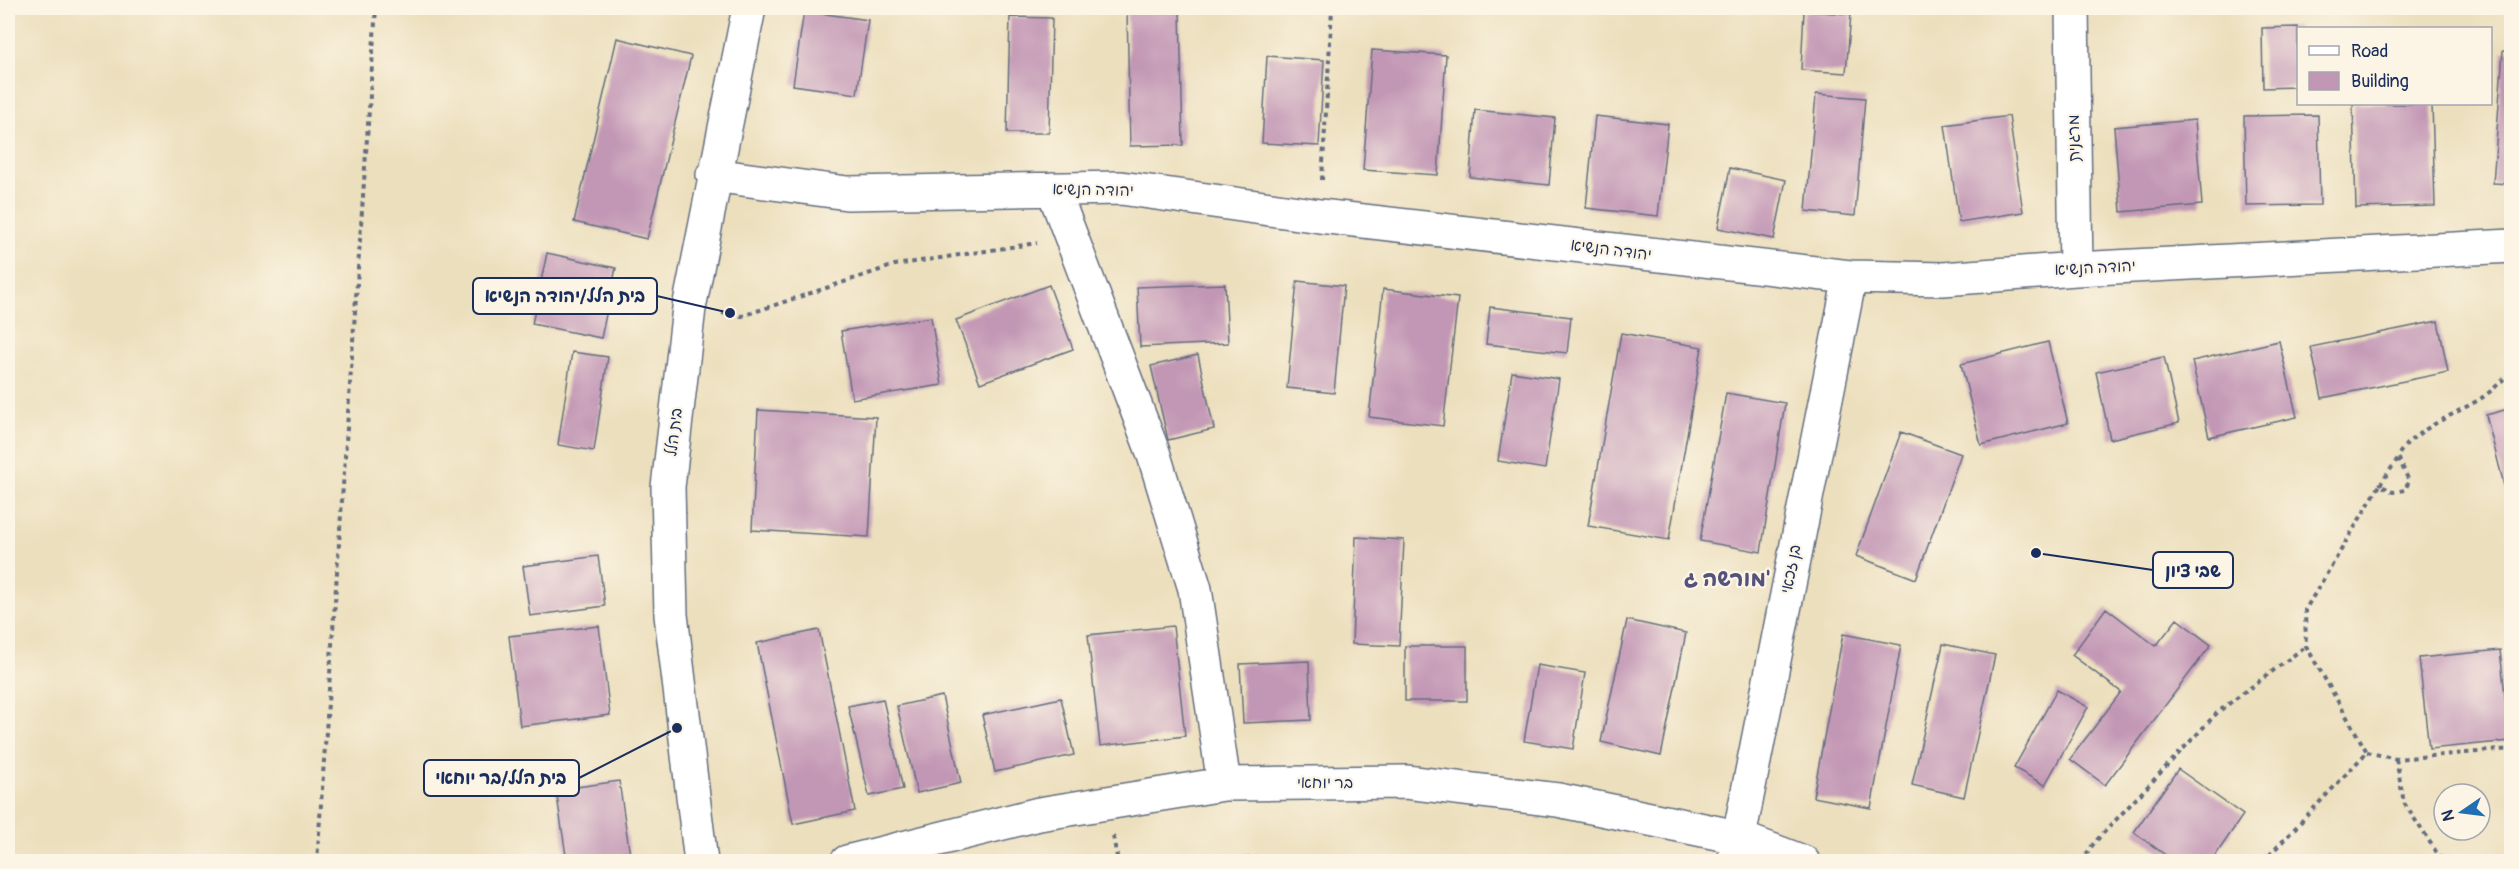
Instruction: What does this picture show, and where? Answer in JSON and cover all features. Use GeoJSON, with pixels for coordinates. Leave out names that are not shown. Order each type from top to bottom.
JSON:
{"type":"FeatureCollection","features":[{"type":"Feature","properties":{"kind":"street","name":"בית הלל"},"geometry":{"type":"LineString","coordinates":[[701,861],[671,615],[668,488],[689,308],[749,8]]}},
{"type":"Feature","properties":{"kind":"street","name":"מרגנית"},"geometry":{"type":"LineString","coordinates":[[2072,8],[2076,268]]}},
{"type":"Feature","properties":{"kind":"street","name":"יהודה הנשיא"},"geometry":{"type":"LineString","coordinates":[[714,175],[847,193],[1121,188],[1320,216],[1850,277],[1943,279],[2076,268],[2511,246]]}},
{"type":"Feature","properties":{"kind":"street"},"geometry":{"type":"LineString","coordinates":[[1053,189],[1154,452],[1195,589],[1224,784]]}},
{"type":"Feature","properties":{"kind":"street","name":"בן זכאי"},"geometry":{"type":"LineString","coordinates":[[1735,849],[1850,277]]}},
{"type":"Feature","properties":{"kind":"street","name":"בר יוחאי"},"geometry":{"type":"LineString","coordinates":[[847,861],[1039,814],[1224,784],[1406,782],[1558,800],[1735,849],[1803,861]]}},
{"type":"Feature","properties":{"kind":"path"},"geometry":{"type":"LineString","coordinates":[[317,861],[376,8]]}},
{"type":"Feature","properties":{"kind":"path"},"geometry":{"type":"LineString","coordinates":[[1320,216],[1332,8]]}},
{"type":"Feature","properties":{"kind":"path"},"geometry":{"type":"LineString","coordinates":[[689,308],[742,316],[895,265],[1071,238]]}},
{"type":"Feature","properties":{"kind":"path"},"geometry":{"type":"LineString","coordinates":[[2511,372],[2483,396],[2422,433],[2400,452],[2305,610],[2306,646],[2367,752],[2396,759],[2511,749]]}},
{"type":"Feature","properties":{"kind":"path"},"geometry":{"type":"LineString","coordinates":[[2380,485],[2393,492],[2405,490],[2409,481],[2398,458]]}},
{"type":"Feature","properties":{"kind":"path"},"geometry":{"type":"LineString","coordinates":[[2081,861],[2094,843],[2218,712],[2306,646]]}},
{"type":"Feature","properties":{"kind":"path"},"geometry":{"type":"LineString","coordinates":[[2263,861],[2367,752]]}},
{"type":"Feature","properties":{"kind":"path"},"geometry":{"type":"LineString","coordinates":[[2396,759],[2404,803],[2443,861]]}},
{"type":"Feature","properties":{"kind":"building"},"geometry":{"type":"Polygon","coordinates":[[[1180,9],[1183,145],[1130,146],[1127,10],[1180,9]]]}},
{"type":"Feature","properties":{"kind":"building"},"geometry":{"type":"Polygon","coordinates":[[[804,11],[868,20],[857,94],[793,85],[804,11]]]}},
{"type":"Feature","properties":{"kind":"building"},"geometry":{"type":"Polygon","coordinates":[[[1804,11],[1851,14],[1846,73],[1801,70],[1804,11]]]}},
{"type":"Feature","properties":{"kind":"building"},"geometry":{"type":"Polygon","coordinates":[[[1010,17],[1052,18],[1049,133],[1007,133],[1010,17]]]}},
{"type":"Feature","properties":{"kind":"building"},"geometry":{"type":"Polygon","coordinates":[[[2297,27],[2297,87],[2263,88],[2262,28],[2297,27]]]}},
{"type":"Feature","properties":{"kind":"building"},"geometry":{"type":"Polygon","coordinates":[[[617,38],[691,56],[647,239],[574,222],[617,38]]]}},
{"type":"Feature","properties":{"kind":"building"},"geometry":{"type":"Polygon","coordinates":[[[1372,50],[1446,55],[1438,175],[1363,170],[1372,50]]]}},
{"type":"Feature","properties":{"kind":"building"},"geometry":{"type":"Polygon","coordinates":[[[2503,51],[2512,51],[2512,184],[2493,183],[2503,51]]]}},
{"type":"Feature","properties":{"kind":"building"},"geometry":{"type":"Polygon","coordinates":[[[1267,56],[1324,60],[1319,146],[1262,143],[1267,56]]]}},
{"type":"Feature","properties":{"kind":"building"},"geometry":{"type":"Polygon","coordinates":[[[1816,94],[1865,98],[1855,216],[1806,211],[1816,94]]]}},
{"type":"Feature","properties":{"kind":"building"},"geometry":{"type":"Polygon","coordinates":[[[2353,105],[2432,105],[2435,206],[2356,208],[2353,105]]]}},
{"type":"Feature","properties":{"kind":"building"},"geometry":{"type":"Polygon","coordinates":[[[1475,110],[1555,118],[1549,185],[1470,177],[1475,110]]]}},
{"type":"Feature","properties":{"kind":"building"},"geometry":{"type":"Polygon","coordinates":[[[2318,115],[2320,205],[2246,206],[2244,116],[2318,115]]]}},
{"type":"Feature","properties":{"kind":"building"},"geometry":{"type":"Polygon","coordinates":[[[1595,116],[1668,124],[1658,216],[1586,208],[1595,116]]]}},
{"type":"Feature","properties":{"kind":"building"},"geometry":{"type":"Polygon","coordinates":[[[2009,116],[2023,212],[1959,222],[1945,125],[2009,116]]]}},
{"type":"Feature","properties":{"kind":"building"},"geometry":{"type":"Polygon","coordinates":[[[2195,120],[2202,205],[2121,212],[2114,127],[2195,120]]]}},
{"type":"Feature","properties":{"kind":"building"},"geometry":{"type":"Polygon","coordinates":[[[1730,168],[1786,180],[1774,239],[1718,228],[1730,168]]]}},
{"type":"Feature","properties":{"kind":"building"},"geometry":{"type":"Polygon","coordinates":[[[547,253],[616,268],[601,338],[532,324],[547,253]]]}},
{"type":"Feature","properties":{"kind":"building"},"geometry":{"type":"Polygon","coordinates":[[[1297,281],[1344,286],[1334,393],[1287,388],[1297,281]]]}},
{"type":"Feature","properties":{"kind":"building"},"geometry":{"type":"Polygon","coordinates":[[[1225,284],[1228,343],[1140,347],[1137,287],[1225,284]]]}},
{"type":"Feature","properties":{"kind":"building"},"geometry":{"type":"Polygon","coordinates":[[[1049,285],[1073,349],[980,383],[956,320],[1049,285]]]}},
{"type":"Feature","properties":{"kind":"building"},"geometry":{"type":"Polygon","coordinates":[[[1383,289],[1458,298],[1443,426],[1369,417],[1383,289]]]}},
{"type":"Feature","properties":{"kind":"building"},"geometry":{"type":"Polygon","coordinates":[[[1490,307],[1571,317],[1567,353],[1486,344],[1490,307]]]}},
{"type":"Feature","properties":{"kind":"building"},"geometry":{"type":"Polygon","coordinates":[[[931,317],[942,385],[852,399],[841,331],[931,317]]]}},
{"type":"Feature","properties":{"kind":"building"},"geometry":{"type":"Polygon","coordinates":[[[2438,321],[2448,372],[2322,398],[2311,347],[2438,321]]]}},
{"type":"Feature","properties":{"kind":"building"},"geometry":{"type":"Polygon","coordinates":[[[1621,333],[1702,347],[1669,540],[1588,526],[1621,333]]]}},
{"type":"Feature","properties":{"kind":"building"},"geometry":{"type":"Polygon","coordinates":[[[2279,341],[2297,417],[2209,437],[2192,361],[2279,341]]]}},
{"type":"Feature","properties":{"kind":"building"},"geometry":{"type":"Polygon","coordinates":[[[2048,342],[2068,423],[1981,445],[1961,364],[2048,342]]]}},
{"type":"Feature","properties":{"kind":"building"},"geometry":{"type":"Polygon","coordinates":[[[572,352],[608,357],[594,451],[558,445],[572,352]]]}},
{"type":"Feature","properties":{"kind":"building"},"geometry":{"type":"Polygon","coordinates":[[[1198,355],[1214,429],[1168,440],[1151,366],[1198,355]]]}},
{"type":"Feature","properties":{"kind":"building"},"geometry":{"type":"Polygon","coordinates":[[[2164,357],[2179,423],[2110,439],[2096,372],[2164,357]]]}},
{"type":"Feature","properties":{"kind":"building"},"geometry":{"type":"Polygon","coordinates":[[[1512,372],[1559,379],[1545,469],[1498,461],[1512,372]]]}},
{"type":"Feature","properties":{"kind":"building"},"geometry":{"type":"Polygon","coordinates":[[[1726,393],[1785,403],[1761,552],[1700,541],[1726,393]]]}},
{"type":"Feature","properties":{"kind":"building"},"geometry":{"type":"Polygon","coordinates":[[[2512,408],[2512,512],[2511,512],[2486,415],[2512,408]]]}},
{"type":"Feature","properties":{"kind":"building"},"geometry":{"type":"Polygon","coordinates":[[[758,410],[876,417],[869,537],[752,530],[758,410]]]}},
{"type":"Feature","properties":{"kind":"building"},"geometry":{"type":"Polygon","coordinates":[[[1901,432],[1961,454],[1916,579],[1856,556],[1901,432]]]}},
{"type":"Feature","properties":{"kind":"building"},"geometry":{"type":"Polygon","coordinates":[[[1356,537],[1404,540],[1399,646],[1352,644],[1356,537]]]}},
{"type":"Feature","properties":{"kind":"building"},"geometry":{"type":"Polygon","coordinates":[[[598,556],[605,606],[530,616],[523,566],[598,556]]]}},
{"type":"Feature","properties":{"kind":"building"},"geometry":{"type":"Polygon","coordinates":[[[2106,608],[2156,646],[2177,619],[2211,645],[2105,785],[2070,759],[2121,692],[2072,655],[2106,608]]]}},
{"type":"Feature","properties":{"kind":"building"},"geometry":{"type":"Polygon","coordinates":[[[1627,620],[1686,633],[1661,756],[1601,742],[1627,620]]]}},
{"type":"Feature","properties":{"kind":"building"},"geometry":{"type":"Polygon","coordinates":[[[599,626],[610,715],[520,726],[509,636],[599,626]]]}},
{"type":"Feature","properties":{"kind":"building"},"geometry":{"type":"Polygon","coordinates":[[[1173,626],[1185,736],[1100,746],[1088,635],[1173,626]]]}},
{"type":"Feature","properties":{"kind":"building"},"geometry":{"type":"Polygon","coordinates":[[[819,630],[855,811],[793,824],[757,643],[819,630]]]}},
{"type":"Feature","properties":{"kind":"building"},"geometry":{"type":"Polygon","coordinates":[[[1843,634],[1901,645],[1871,808],[1813,797],[1843,634]]]}},
{"type":"Feature","properties":{"kind":"building"},"geometry":{"type":"Polygon","coordinates":[[[1943,644],[1995,655],[1964,797],[1912,785],[1943,644]]]}},
{"type":"Feature","properties":{"kind":"building"},"geometry":{"type":"Polygon","coordinates":[[[1405,646],[1467,646],[1467,701],[1405,701],[1405,646]]]}},
{"type":"Feature","properties":{"kind":"building"},"geometry":{"type":"Polygon","coordinates":[[[2500,650],[2510,741],[2429,749],[2419,658],[2500,650]]]}},
{"type":"Feature","properties":{"kind":"building"},"geometry":{"type":"Polygon","coordinates":[[[1309,661],[1311,720],[1243,723],[1240,664],[1309,661]]]}},
{"type":"Feature","properties":{"kind":"building"},"geometry":{"type":"Polygon","coordinates":[[[1537,665],[1585,673],[1573,749],[1524,741],[1537,665]]]}},
{"type":"Feature","properties":{"kind":"building"},"geometry":{"type":"Polygon","coordinates":[[[2057,690],[2088,707],[2045,785],[2014,768],[2057,690]]]}},
{"type":"Feature","properties":{"kind":"building"},"geometry":{"type":"Polygon","coordinates":[[[942,696],[961,783],[917,793],[897,706],[942,696]]]}},
{"type":"Feature","properties":{"kind":"building"},"geometry":{"type":"Polygon","coordinates":[[[1061,698],[1074,755],[995,772],[982,715],[1061,698]]]}},
{"type":"Feature","properties":{"kind":"building"},"geometry":{"type":"Polygon","coordinates":[[[883,699],[903,789],[869,796],[848,706],[883,699]]]}},
{"type":"Feature","properties":{"kind":"building"},"geometry":{"type":"Polygon","coordinates":[[[2178,769],[2243,815],[2211,862],[2175,862],[2134,832],[2178,769]]]}},
{"type":"Feature","properties":{"kind":"building"},"geometry":{"type":"Polygon","coordinates":[[[619,781],[631,862],[567,862],[556,790],[619,781]]]}},
{"type":"Feature","properties":{"kind":"building"},"geometry":{"type":"Polygon","coordinates":[[[1261,856],[1262,862],[1221,862],[1221,860],[1261,856]]]}},
{"type":"Feature","properties":{"kind":"building"},"geometry":{"type":"Polygon","coordinates":[[[1362,859],[1398,859],[1398,862],[1362,862],[1362,859]]]}},
{"type":"Feature","properties":{"kind":"place","name":"בית הלל/יהודה הנשיא"},"geometry":{"type":"Point","coordinates":[730,313]}},
{"type":"Feature","properties":{"kind":"place","name":"שבי ציון"},"geometry":{"type":"Point","coordinates":[2036,553]}},
{"type":"Feature","properties":{"kind":"place","name":"בית הלל/בר יוחאי"},"geometry":{"type":"Point","coordinates":[677,728]}},
{"type":"Feature","properties":{"kind":"district","name":"מורשה ג'"},"geometry":{"type":"Point","coordinates":[1727,579]}}]}
